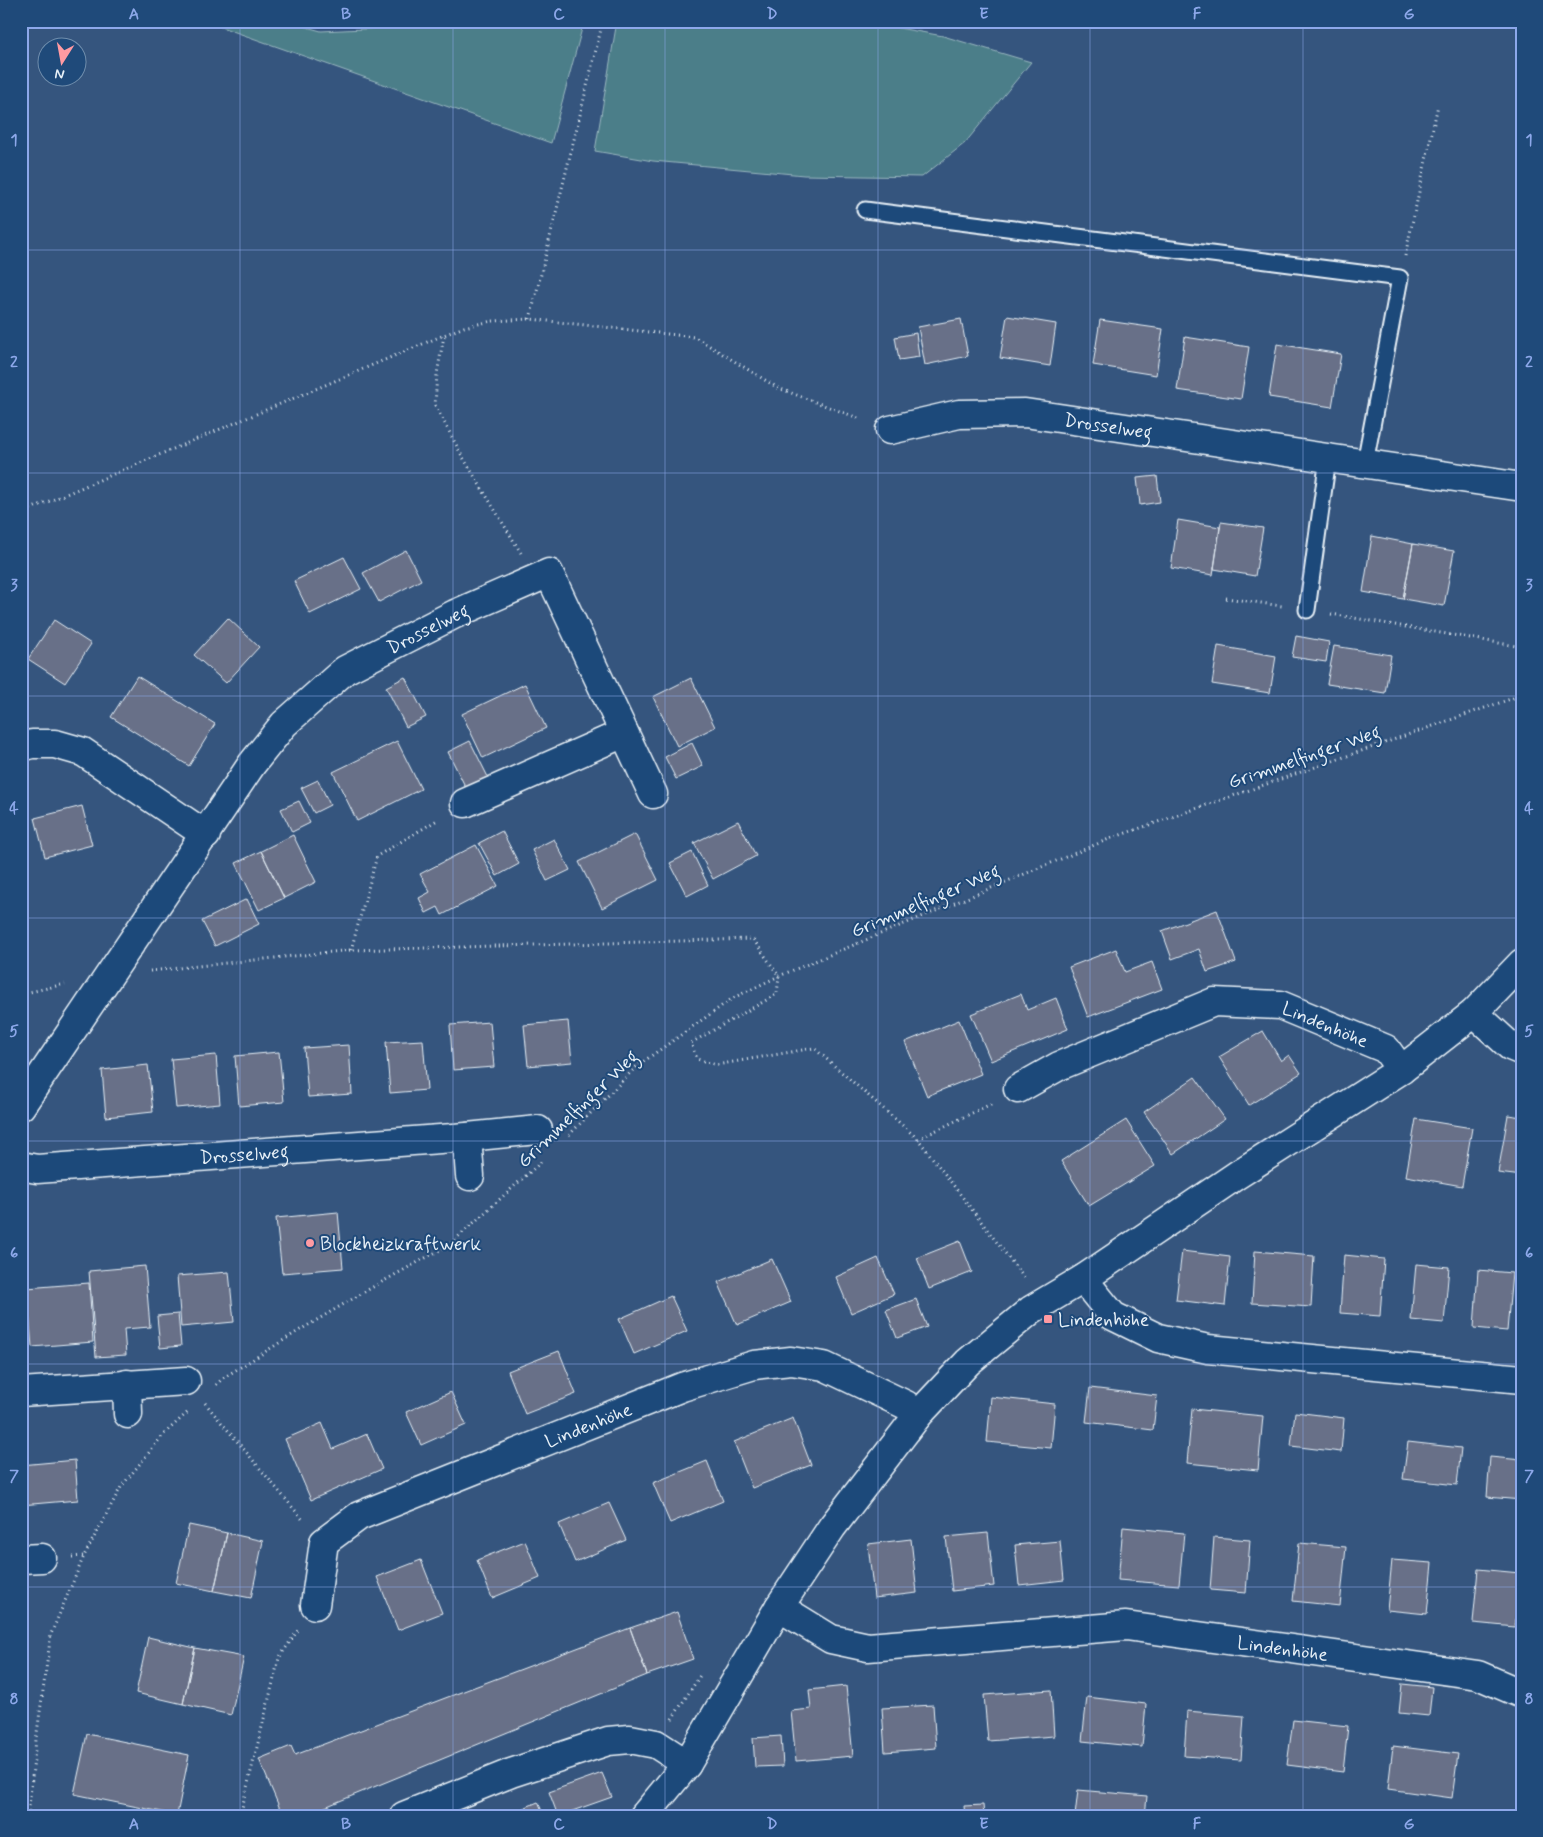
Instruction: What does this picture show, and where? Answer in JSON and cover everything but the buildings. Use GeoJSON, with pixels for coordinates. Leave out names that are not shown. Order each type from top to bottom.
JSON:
{"type":"FeatureCollection","features":[{"type":"Feature","properties":{"kind":"street","name":"Drosselweg"},"geometry":{"type":"LineString","coordinates":[[890,430],[959,414],[1025,413],[1522,488]]}},
{"type":"Feature","properties":{"kind":"street","name":"Drosselweg"},"geometry":{"type":"LineString","coordinates":[[21,1106],[206,835],[252,764],[284,724],[345,670],[454,614],[549,573],[653,794]]}},
{"type":"Feature","properties":{"kind":"street"},"geometry":{"type":"LineString","coordinates":[[465,803],[624,732]]}},
{"type":"Feature","properties":{"kind":"street"},"geometry":{"type":"LineString","coordinates":[[21,747],[32,744],[55,744],[82,752],[206,835]]}},
{"type":"Feature","properties":{"kind":"street"},"geometry":{"type":"LineString","coordinates":[[644,1816],[687,1764],[779,1608],[832,1527],[918,1415],[968,1362],[1031,1310],[1083,1279],[1238,1175],[1401,1070],[1474,1013],[1522,963]]}},
{"type":"Feature","properties":{"kind":"street","name":"Lindenhöhe"},"geometry":{"type":"LineString","coordinates":[[1018,1089],[1059,1066],[1214,1002],[1280,1005],[1386,1049],[1401,1070]]}},
{"type":"Feature","properties":{"kind":"street"},"geometry":{"type":"LineString","coordinates":[[1474,1013],[1510,1046],[1522,1051]]}},
{"type":"Feature","properties":{"kind":"street","name":"Drosselweg"},"geometry":{"type":"LineString","coordinates":[[21,1166],[36,1169],[538,1130]]}},
{"type":"Feature","properties":{"kind":"street"},"geometry":{"type":"LineString","coordinates":[[467,1137],[470,1176]]}},
{"type":"Feature","properties":{"kind":"street"},"geometry":{"type":"LineString","coordinates":[[1083,1279],[1113,1316],[1158,1338],[1200,1347],[1522,1378]]}},
{"type":"Feature","properties":{"kind":"street","name":"Lindenhöhe"},"geometry":{"type":"LineString","coordinates":[[324,1544],[324,1542],[359,1516],[682,1386],[754,1364],[791,1361],[824,1366],[906,1405],[918,1415]]}},
{"type":"Feature","properties":{"kind":"street"},"geometry":{"type":"LineString","coordinates":[[127,1384],[128,1414]]}},
{"type":"Feature","properties":{"kind":"street"},"geometry":{"type":"LineString","coordinates":[[21,1392],[127,1384],[199,1390]]}},
{"type":"Feature","properties":{"kind":"street"},"geometry":{"type":"LineString","coordinates":[[315,1605],[324,1544]]}},
{"type":"Feature","properties":{"kind":"street","name":"Lindenhöhe"},"geometry":{"type":"LineString","coordinates":[[779,1608],[831,1639],[868,1647],[1126,1626],[1478,1674],[1522,1694]]}},
{"type":"Feature","properties":{"kind":"street"},"geometry":{"type":"LineString","coordinates":[[404,1816],[511,1773],[608,1741],[630,1739],[656,1744],[687,1764]]}},
{"type":"Feature","properties":{"kind":"lane"},"geometry":{"type":"LineString","coordinates":[[865,210],[1400,278],[1365,463]]}},
{"type":"Feature","properties":{"kind":"lane"},"geometry":{"type":"LineString","coordinates":[[1307,610],[1328,458]]}},
{"type":"Feature","properties":{"kind":"path"},"geometry":{"type":"LineString","coordinates":[[530,319],[603,21]]}},
{"type":"Feature","properties":{"kind":"path"},"geometry":{"type":"LineString","coordinates":[[1400,278],[1438,105]]}},
{"type":"Feature","properties":{"kind":"path"},"geometry":{"type":"LineString","coordinates":[[21,513],[444,335],[464,327],[492,321],[530,319],[695,337],[778,388],[890,430]]}},
{"type":"Feature","properties":{"kind":"path"},"geometry":{"type":"LineString","coordinates":[[444,335],[437,374],[435,405],[461,454],[521,554],[521,586]]}},
{"type":"Feature","properties":{"kind":"path"},"geometry":{"type":"LineString","coordinates":[[1226,598],[1522,647]]}},
{"type":"Feature","properties":{"kind":"path","name":"Grimmelfinger Weg"},"geometry":{"type":"LineString","coordinates":[[563,1141],[637,1066],[733,998],[779,976],[1109,838],[1522,695]]}},
{"type":"Feature","properties":{"kind":"path"},"geometry":{"type":"LineString","coordinates":[[351,950],[377,856],[465,803]]}},
{"type":"Feature","properties":{"kind":"path"},"geometry":{"type":"LineString","coordinates":[[109,975],[351,950],[752,940],[779,976],[777,994],[691,1043],[697,1058],[716,1065],[814,1048],[918,1139],[1028,1284]]}},
{"type":"Feature","properties":{"kind":"path"},"geometry":{"type":"LineString","coordinates":[[918,1139],[1006,1097],[1018,1089]]}},
{"type":"Feature","properties":{"kind":"path","name":"Grimmelfinger Weg"},"geometry":{"type":"LineString","coordinates":[[199,1390],[224,1378],[371,1288],[449,1245],[542,1161]]}},
{"type":"Feature","properties":{"kind":"path"},"geometry":{"type":"LineString","coordinates":[[199,1390],[324,1544]]}},
{"type":"Feature","properties":{"kind":"path"},"geometry":{"type":"LineString","coordinates":[[28,1816],[36,1740],[51,1634],[84,1556],[121,1487],[164,1434],[189,1410]]}},
{"type":"Feature","properties":{"kind":"path"},"geometry":{"type":"LineString","coordinates":[[240,1816],[279,1658],[315,1605]]}},
{"type":"Feature","properties":{"kind":"green space"},"geometry":{"type":"Polygon","coordinates":[[[204,21],[285,21],[321,31],[429,26],[437,21],[584,21],[551,143],[204,21]]]}},
{"type":"Feature","properties":{"kind":"green space"},"geometry":{"type":"Polygon","coordinates":[[[617,21],[860,21],[943,36],[1031,62],[965,143],[922,177],[804,175],[653,161],[595,151],[617,21]]]}},
{"type":"Feature","properties":{"kind":"place","name":"Blockheizkraftwerk"},"geometry":{"type":"Point","coordinates":[310,1243]}},
{"type":"Feature","properties":{"kind":"place","name":"Lindenhöhe"},"geometry":{"type":"Point","coordinates":[1048,1319]}}]}
